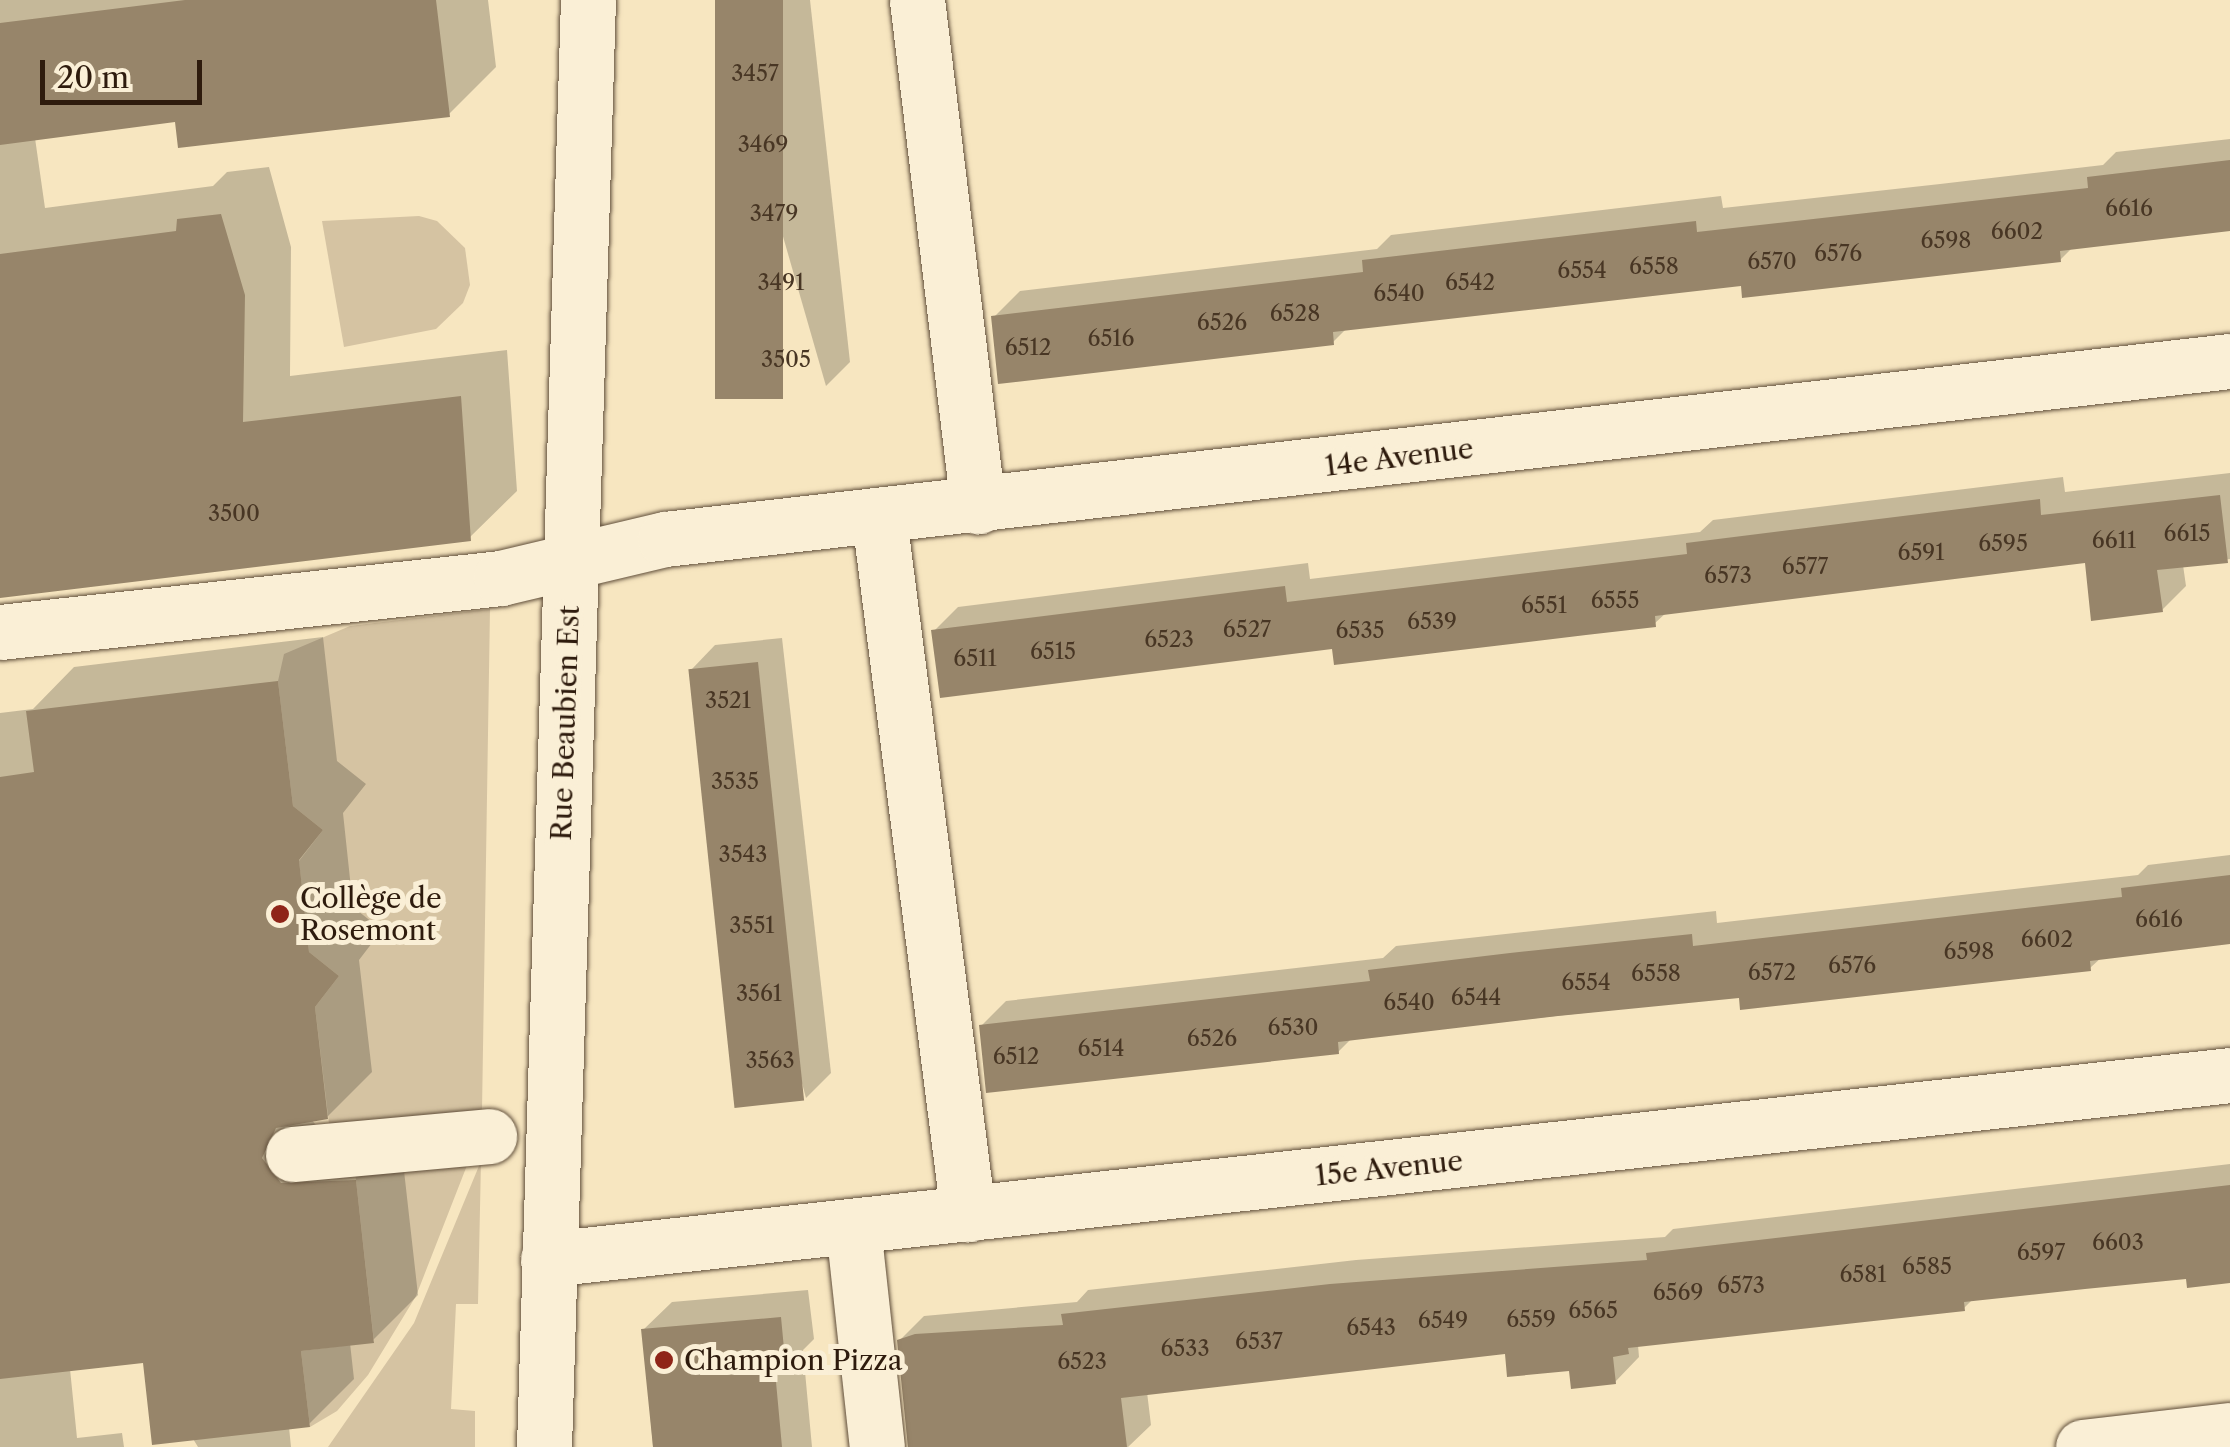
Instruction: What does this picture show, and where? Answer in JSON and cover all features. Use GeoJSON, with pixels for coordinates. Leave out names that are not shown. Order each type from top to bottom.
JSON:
{"type":"FeatureCollection","features":[{"type":"Feature","properties":{"kind":"street","name":"Rue Beaubien Est"},"geometry":{"type":"LineString","coordinates":[[544,1447],[588,0]]}},
{"type":"Feature","properties":{"kind":"street"},"geometry":{"type":"LineString","coordinates":[[917,0],[978,506]]}},
{"type":"Feature","properties":{"kind":"street","name":"14e Avenue"},"geometry":{"type":"LineString","coordinates":[[0,632],[502,578],[665,539],[879,518],[2230,361]]}},
{"type":"Feature","properties":{"kind":"street"},"geometry":{"type":"LineString","coordinates":[[879,518],[968,1214]]}},
{"type":"Feature","properties":{"kind":"street","name":"15e Avenue"},"geometry":{"type":"LineString","coordinates":[[548,1259],[2230,1075]]}},
{"type":"Feature","properties":{"kind":"street"},"geometry":{"type":"LineString","coordinates":[[294,1154],[489,1136]]}},
{"type":"Feature","properties":{"kind":"street"},"geometry":{"type":"LineString","coordinates":[[853,1227],[877,1447]]}},
{"type":"Feature","properties":{"kind":"street"},"geometry":{"type":"LineString","coordinates":[[2083,1447],[2230,1430]]}},
{"type":"Feature","properties":{"kind":"shaded area"},"geometry":{"type":"Polygon","coordinates":[[[419,216],[437,221],[465,248],[470,285],[463,303],[436,329],[344,347],[322,221],[419,216]]]}},
{"type":"Feature","properties":{"kind":"shaded area"},"geometry":{"type":"Polygon","coordinates":[[[490,609],[482,1111],[330,1132],[315,1007],[339,976],[309,952],[299,861],[323,830],[293,806],[278,681],[284,654],[350,626],[490,609]]]}},
{"type":"Feature","properties":{"kind":"shaded area"},"geometry":{"type":"Polygon","coordinates":[[[473,1150],[416,1296],[368,1375],[337,1411],[310,1427],[301,1351],[374,1342],[354,1162],[473,1150]]]}},
{"type":"Feature","properties":{"kind":"shaded area"},"geometry":{"type":"Polygon","coordinates":[[[481,1161],[478,1304],[456,1304],[451,1409],[475,1411],[475,1447],[328,1447],[414,1323],[481,1161]]]}},
{"type":"Feature","properties":{"kind":"building"},"geometry":{"type":"Polygon","coordinates":[[[185,0],[436,0],[450,117],[178,148],[175,122],[0,145],[0,23],[185,0]]]}},
{"type":"Feature","properties":{"kind":"building"},"geometry":{"type":"Polygon","coordinates":[[[715,0],[783,0],[783,399],[715,399],[715,0]]]}},
{"type":"Feature","properties":{"kind":"building"},"geometry":{"type":"Polygon","coordinates":[[[2230,160],[2230,231],[2060,251],[2061,262],[1742,298],[1741,286],[1333,332],[1334,345],[998,384],[991,316],[1363,272],[1362,260],[1696,221],[1697,232],[2088,188],[2087,177],[2230,160]]]}},
{"type":"Feature","properties":{"kind":"building"},"geometry":{"type":"Polygon","coordinates":[[[221,214],[245,295],[243,422],[461,396],[471,541],[0,598],[0,254],[176,231],[177,219],[221,214]]]}},
{"type":"Feature","properties":{"kind":"building"},"geometry":{"type":"Polygon","coordinates":[[[2220,495],[2228,563],[2157,570],[2163,612],[2091,621],[2085,563],[1655,616],[1656,627],[1334,665],[1332,649],[940,698],[931,630],[1285,586],[1287,602],[1687,554],[1686,543],[2040,499],[2041,515],[2220,495]]]}},
{"type":"Feature","properties":{"kind":"building"},"geometry":{"type":"Polygon","coordinates":[[[758,662],[804,1101],[734,1108],[688,669],[758,662]]]}},
{"type":"Feature","properties":{"kind":"building"},"geometry":{"type":"Polygon","coordinates":[[[278,681],[293,806],[323,830],[299,860],[309,952],[339,976],[315,1007],[328,1119],[276,1128],[262,1158],[281,1183],[356,1180],[374,1343],[301,1351],[310,1427],[152,1445],[143,1363],[0,1379],[0,777],[34,772],[26,711],[278,681]]]}},
{"type":"Feature","properties":{"kind":"building"},"geometry":{"type":"Polygon","coordinates":[[[2230,875],[2230,944],[2090,961],[2091,971],[1740,1010],[1739,998],[1558,1016],[1338,1042],[1339,1054],[986,1093],[979,1025],[1370,981],[1368,970],[1510,953],[1692,934],[1693,946],[2122,897],[2121,888],[2230,875]]]}},
{"type":"Feature","properties":{"kind":"building"},"geometry":{"type":"Polygon","coordinates":[[[2230,1185],[2230,1283],[2187,1288],[2186,1279],[1964,1302],[1965,1311],[1628,1348],[1629,1354],[1613,1357],[1616,1384],[1571,1389],[1569,1371],[1507,1377],[1505,1354],[1121,1398],[1127,1447],[908,1447],[897,1340],[915,1334],[1063,1325],[1061,1314],[1330,1284],[1647,1260],[1646,1253],[2230,1185]]]}},
{"type":"Feature","properties":{"kind":"building"},"geometry":{"type":"Polygon","coordinates":[[[781,1317],[786,1370],[775,1371],[782,1447],[653,1447],[641,1329],[781,1317]]]}},
{"type":"Feature","properties":{"kind":"place","name":"Collège de Rosemont"},"geometry":{"type":"Point","coordinates":[280,914]}},
{"type":"Feature","properties":{"kind":"place","name":"Champion Pizza"},"geometry":{"type":"Point","coordinates":[664,1360]}}]}
